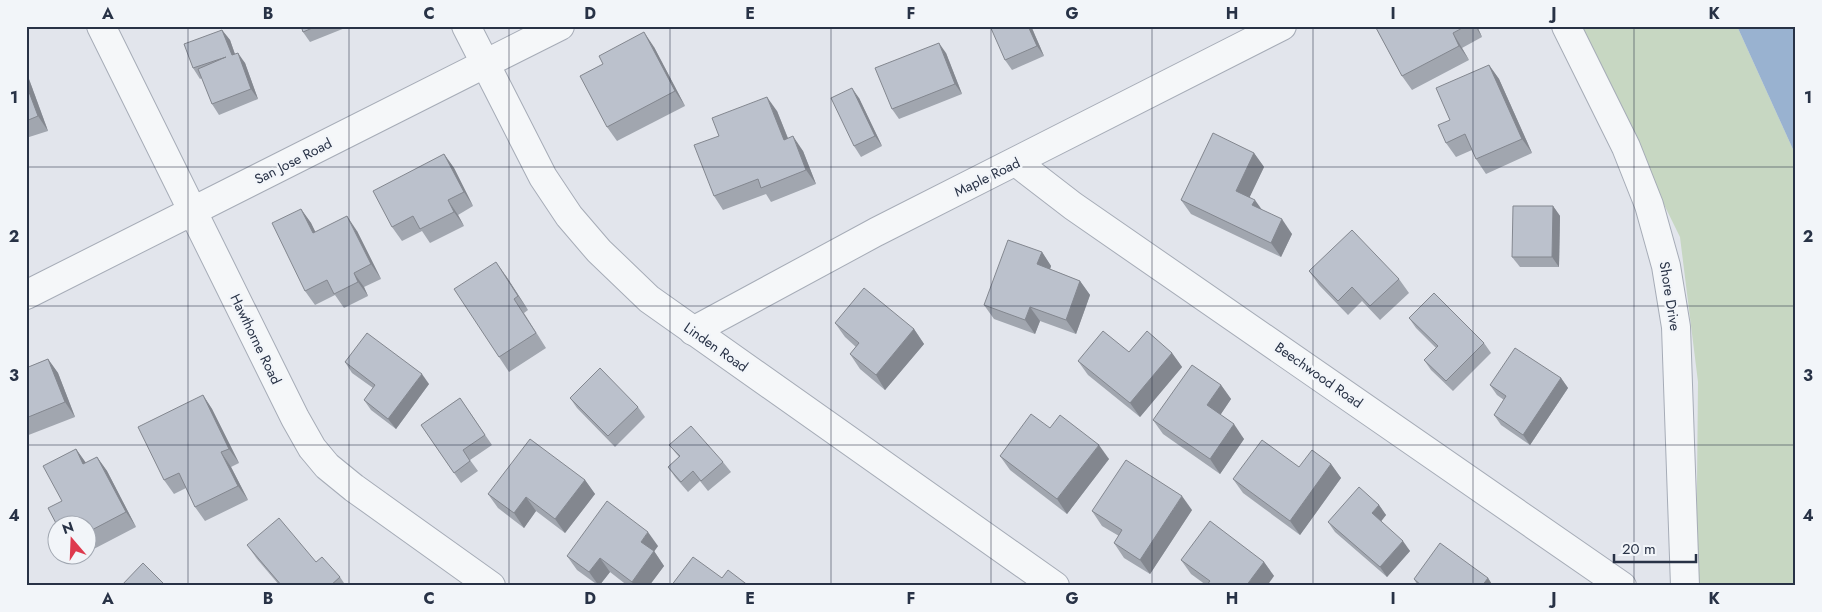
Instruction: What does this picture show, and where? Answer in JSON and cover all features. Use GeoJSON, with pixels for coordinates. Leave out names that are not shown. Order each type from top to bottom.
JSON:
{"type":"FeatureCollection","features":[{"type":"Feature","properties":{"kind":"street","name":"Hawthorne Road"},"geometry":{"type":"LineString","coordinates":[[101,26],[295,418],[312,448],[327,466],[354,488],[491,586]]}},
{"type":"Feature","properties":{"kind":"street","name":"Linden Road"},"geometry":{"type":"LineString","coordinates":[[466,26],[543,177],[569,216],[599,251],[649,299],[1055,586]]}},
{"type":"Feature","properties":{"kind":"street","name":"San Jose Road"},"geometry":{"type":"LineString","coordinates":[[26,295],[560,26]]}},
{"type":"Feature","properties":{"kind":"street","name":"Maple Road"},"geometry":{"type":"LineString","coordinates":[[693,331],[876,232],[1282,26]]}},
{"type":"Feature","properties":{"kind":"street","name":"Shore Drive"},"geometry":{"type":"LineString","coordinates":[[1566,26],[1626,147],[1649,205],[1666,266],[1676,327],[1685,586]]}},
{"type":"Feature","properties":{"kind":"street","name":"Beechwood Road"},"geometry":{"type":"LineString","coordinates":[[1016,162],[1073,206],[1622,586]]}},
{"type":"Feature","properties":{"kind":"green space"},"geometry":{"type":"Polygon","coordinates":[[[1576,26],[1737,26],[1796,156],[1796,586],[1696,586],[1698,382],[1680,237],[1576,26]]]}},
{"type":"Feature","properties":{"kind":"water"},"geometry":{"type":"Polygon","coordinates":[[[1737,26],[1796,26],[1796,156],[1737,26]]]}},
{"type":"Feature","properties":{"kind":"building"},"geometry":{"type":"Polygon","coordinates":[[[301,26],[317,26],[303,32],[301,26]]]}},
{"type":"Feature","properties":{"kind":"building"},"geometry":{"type":"Polygon","coordinates":[[[990,26],[1028,26],[1037,46],[1005,60],[990,26]]]}},
{"type":"Feature","properties":{"kind":"building"},"geometry":{"type":"Polygon","coordinates":[[[1375,26],[1466,26],[1453,33],[1459,46],[1402,76],[1375,26]]]}},
{"type":"Feature","properties":{"kind":"building"},"geometry":{"type":"Polygon","coordinates":[[[222,30],[232,55],[238,53],[251,89],[212,104],[198,69],[226,57],[193,68],[184,44],[222,30]]]}},
{"type":"Feature","properties":{"kind":"building"},"geometry":{"type":"Polygon","coordinates":[[[644,32],[675,91],[607,127],[580,76],[603,64],[599,56],[644,32]]]}},
{"type":"Feature","properties":{"kind":"building"},"geometry":{"type":"Polygon","coordinates":[[[939,43],[955,84],[892,109],[875,68],[939,43]]]}},
{"type":"Feature","properties":{"kind":"building"},"geometry":{"type":"Polygon","coordinates":[[[1489,65],[1522,139],[1476,159],[1465,134],[1446,143],[1438,125],[1450,120],[1436,88],[1489,65]]]}},
{"type":"Feature","properties":{"kind":"building"},"geometry":{"type":"Polygon","coordinates":[[[26,84],[38,116],[26,121],[26,84]]]}},
{"type":"Feature","properties":{"kind":"building"},"geometry":{"type":"Polygon","coordinates":[[[852,88],[875,136],[854,146],[831,98],[852,88]]]}},
{"type":"Feature","properties":{"kind":"building"},"geometry":{"type":"Polygon","coordinates":[[[767,97],[784,140],[793,136],[806,170],[761,188],[758,179],[714,196],[694,145],[719,136],[712,118],[767,97]]]}},
{"type":"Feature","properties":{"kind":"building"},"geometry":{"type":"Polygon","coordinates":[[[1213,133],[1254,153],[1236,191],[1255,200],[1252,205],[1282,219],[1271,243],[1181,200],[1213,133]]]}},
{"type":"Feature","properties":{"kind":"building"},"geometry":{"type":"Polygon","coordinates":[[[444,154],[464,192],[448,200],[454,212],[420,229],[413,216],[392,227],[373,191],[444,154]]]}},
{"type":"Feature","properties":{"kind":"building"},"geometry":{"type":"Polygon","coordinates":[[[1513,206],[1553,206],[1552,257],[1512,257],[1513,206]]]}},
{"type":"Feature","properties":{"kind":"building"},"geometry":{"type":"Polygon","coordinates":[[[301,209],[313,233],[347,216],[371,264],[354,273],[358,282],[334,294],[327,280],[305,291],[272,223],[301,209]]]}},
{"type":"Feature","properties":{"kind":"building"},"geometry":{"type":"Polygon","coordinates":[[[1352,230],[1399,279],[1370,306],[1352,287],[1338,301],[1309,271],[1352,230]]]}},
{"type":"Feature","properties":{"kind":"building"},"geometry":{"type":"Polygon","coordinates":[[[1008,240],[1042,252],[1037,264],[1080,281],[1066,320],[1030,307],[1025,320],[984,305],[1008,240]]]}},
{"type":"Feature","properties":{"kind":"building"},"geometry":{"type":"Polygon","coordinates":[[[496,262],[518,296],[514,299],[536,333],[499,357],[454,289],[496,262]]]}},
{"type":"Feature","properties":{"kind":"building"},"geometry":{"type":"Polygon","coordinates":[[[864,288],[914,329],[876,375],[850,354],[859,343],[835,323],[864,288]]]}},
{"type":"Feature","properties":{"kind":"building"},"geometry":{"type":"Polygon","coordinates":[[[1434,293],[1484,343],[1446,381],[1424,360],[1438,346],[1409,318],[1434,293]]]}},
{"type":"Feature","properties":{"kind":"building"},"geometry":{"type":"Polygon","coordinates":[[[1103,331],[1129,352],[1147,331],[1172,353],[1130,403],[1078,361],[1103,331]]]}},
{"type":"Feature","properties":{"kind":"building"},"geometry":{"type":"Polygon","coordinates":[[[367,333],[422,374],[388,419],[364,400],[375,385],[345,362],[367,333]]]}},
{"type":"Feature","properties":{"kind":"building"},"geometry":{"type":"Polygon","coordinates":[[[1515,348],[1561,378],[1523,435],[1494,415],[1506,396],[1490,385],[1515,348]]]}},
{"type":"Feature","properties":{"kind":"building"},"geometry":{"type":"Polygon","coordinates":[[[48,359],[65,402],[26,418],[26,368],[48,359]]]}},
{"type":"Feature","properties":{"kind":"building"},"geometry":{"type":"Polygon","coordinates":[[[1192,365],[1221,385],[1207,405],[1234,424],[1210,459],[1153,420],[1192,365]]]}},
{"type":"Feature","properties":{"kind":"building"},"geometry":{"type":"Polygon","coordinates":[[[600,368],[638,407],[608,436],[570,398],[600,368]]]}},
{"type":"Feature","properties":{"kind":"building"},"geometry":{"type":"Polygon","coordinates":[[[203,395],[229,449],[221,452],[238,486],[195,507],[179,473],[164,480],[138,427],[203,395]]]}},
{"type":"Feature","properties":{"kind":"building"},"geometry":{"type":"Polygon","coordinates":[[[460,398],[485,435],[463,450],[470,461],[454,473],[421,425],[460,398]]]}},
{"type":"Feature","properties":{"kind":"building"},"geometry":{"type":"Polygon","coordinates":[[[1031,414],[1050,428],[1060,415],[1099,445],[1057,499],[1000,456],[1031,414]]]}},
{"type":"Feature","properties":{"kind":"building"},"geometry":{"type":"Polygon","coordinates":[[[691,426],[723,462],[701,481],[693,471],[681,482],[668,467],[680,456],[669,445],[691,426]]]}},
{"type":"Feature","properties":{"kind":"building"},"geometry":{"type":"Polygon","coordinates":[[[530,439],[585,480],[555,519],[526,497],[514,513],[488,494],[530,439]]]}},
{"type":"Feature","properties":{"kind":"building"},"geometry":{"type":"Polygon","coordinates":[[[1262,440],[1299,467],[1312,450],[1331,464],[1290,521],[1233,479],[1262,440]]]}},
{"type":"Feature","properties":{"kind":"building"},"geometry":{"type":"Polygon","coordinates":[[[76,449],[83,464],[97,457],[126,512],[98,527],[98,514],[51,514],[48,508],[62,501],[43,466],[76,449]]]}},
{"type":"Feature","properties":{"kind":"building"},"geometry":{"type":"Polygon","coordinates":[[[1126,460],[1182,496],[1140,560],[1114,543],[1122,530],[1092,511],[1126,460]]]}},
{"type":"Feature","properties":{"kind":"building"},"geometry":{"type":"Polygon","coordinates":[[[1359,487],[1379,505],[1372,513],[1403,541],[1380,567],[1328,522],[1359,487]]]}},
{"type":"Feature","properties":{"kind":"building"},"geometry":{"type":"Polygon","coordinates":[[[607,501],[648,532],[641,542],[654,551],[632,582],[600,558],[589,572],[567,556],[607,501]]]}},
{"type":"Feature","properties":{"kind":"building"},"geometry":{"type":"Polygon","coordinates":[[[279,518],[316,562],[322,557],[340,577],[330,586],[282,586],[247,545],[279,518]]]}},
{"type":"Feature","properties":{"kind":"building"},"geometry":{"type":"Polygon","coordinates":[[[1210,521],[1264,562],[1246,586],[1206,586],[1210,581],[1181,560],[1210,521]]]}},
{"type":"Feature","properties":{"kind":"building"},"geometry":{"type":"Polygon","coordinates":[[[1440,543],[1488,578],[1482,586],[1422,586],[1414,579],[1440,543]]]}},
{"type":"Feature","properties":{"kind":"building"},"geometry":{"type":"Polygon","coordinates":[[[693,557],[722,578],[728,570],[749,586],[671,586],[693,557]]]}},
{"type":"Feature","properties":{"kind":"building"},"geometry":{"type":"Polygon","coordinates":[[[143,563],[166,586],[121,586],[143,563]]]}}]}
